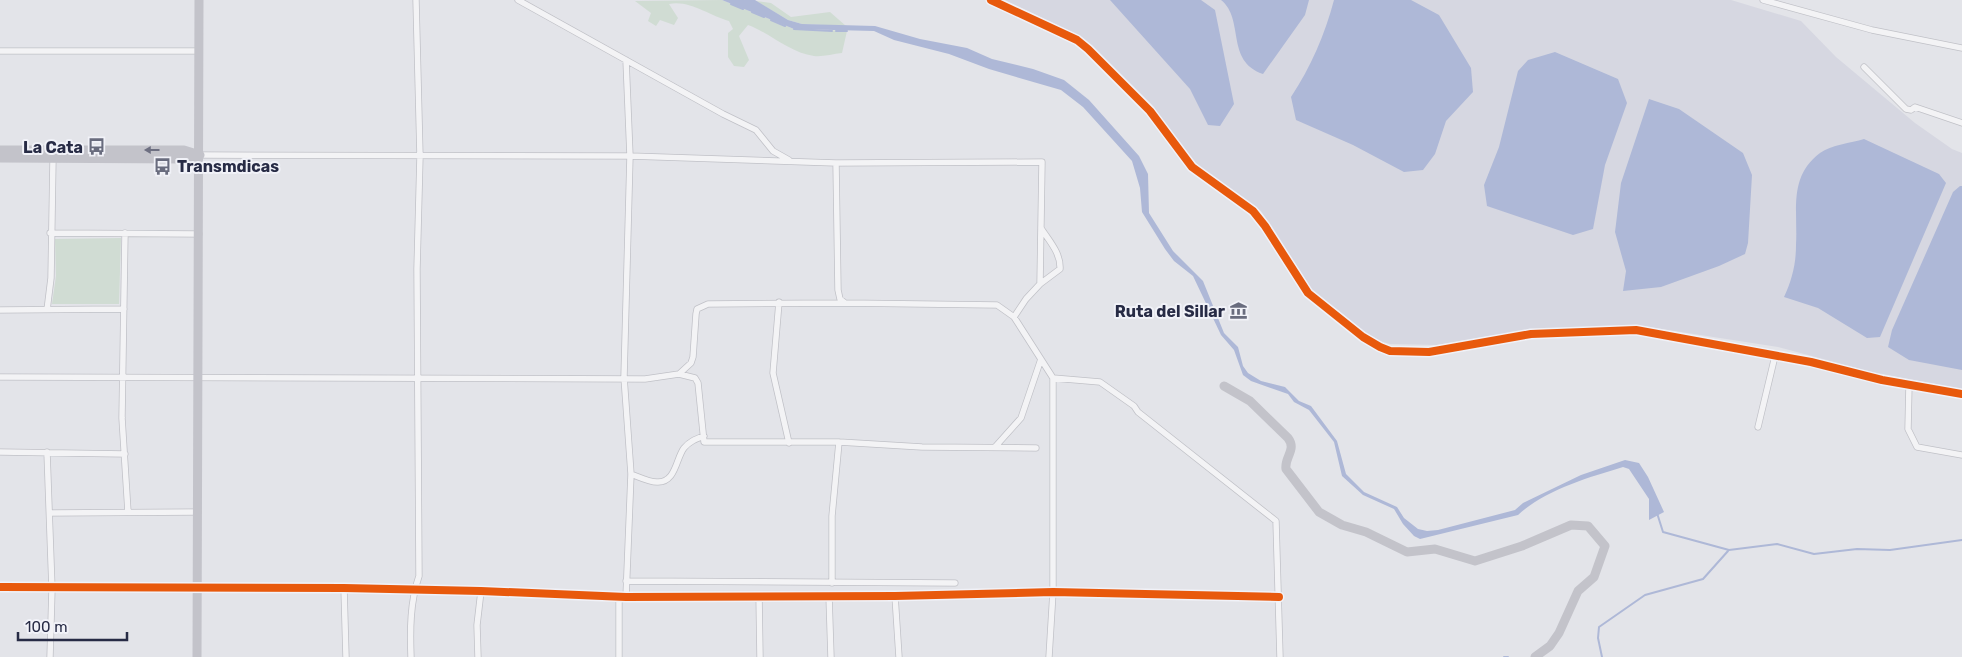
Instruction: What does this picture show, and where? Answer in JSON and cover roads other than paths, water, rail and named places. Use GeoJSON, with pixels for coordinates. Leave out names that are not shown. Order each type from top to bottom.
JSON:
{"type":"FeatureCollection","features":[{"type":"Feature","properties":{"kind":"street"},"geometry":{"type":"LineString","coordinates":[[197,657],[199,0]]}},
{"type":"Feature","properties":{"kind":"street"},"geometry":{"type":"LineString","coordinates":[[411,657],[410,635],[414,591],[419,576],[417,269],[420,156],[416,0]]}},
{"type":"Feature","properties":{"kind":"street"},"geometry":{"type":"LineString","coordinates":[[518,0],[756,130],[773,151],[791,161]]}},
{"type":"Feature","properties":{"kind":"street"},"geometry":{"type":"LineString","coordinates":[[991,0],[1078,40],[1150,111],[1192,168],[1253,211],[1265,226],[1308,293],[1363,337],[1380,347],[1390,351],[1429,352],[1453,350],[1531,334],[1636,330],[1811,362],[1909,385],[1962,394]]}},
{"type":"Feature","properties":{"kind":"street"},"geometry":{"type":"LineString","coordinates":[[1763,0],[1872,30],[1962,48]]}},
{"type":"Feature","properties":{"kind":"street"},"geometry":{"type":"LineString","coordinates":[[0,51],[200,51]]}},
{"type":"Feature","properties":{"kind":"street"},"geometry":{"type":"LineString","coordinates":[[626,60],[630,156],[624,377],[631,474],[626,597]]}},
{"type":"Feature","properties":{"kind":"street"},"geometry":{"type":"LineString","coordinates":[[1864,67],[1906,109],[1911,110],[1915,107],[1962,123]]}},
{"type":"Feature","properties":{"kind":"street"},"geometry":{"type":"LineString","coordinates":[[0,150],[184,150],[200,155],[630,156],[836,164],[1042,162],[1040,284]]}},
{"type":"Feature","properties":{"kind":"street"},"geometry":{"type":"LineString","coordinates":[[0,158],[189,159],[200,155]]}},
{"type":"Feature","properties":{"kind":"street"},"geometry":{"type":"LineString","coordinates":[[47,310],[51,278],[50,233],[53,158]]}},
{"type":"Feature","properties":{"kind":"street"},"geometry":{"type":"LineString","coordinates":[[836,164],[838,290],[840,299],[844,303]]}},
{"type":"Feature","properties":{"kind":"street"},"geometry":{"type":"LineString","coordinates":[[1014,317],[1026,299],[1040,284],[1060,269],[1061,262],[1053,245],[1040,227]]}},
{"type":"Feature","properties":{"kind":"street"},"geometry":{"type":"LineString","coordinates":[[50,233],[199,234]]}},
{"type":"Feature","properties":{"kind":"street"},"geometry":{"type":"LineString","coordinates":[[125,233],[123,376],[128,512]]}},
{"type":"Feature","properties":{"kind":"street"},"geometry":{"type":"LineString","coordinates":[[679,374],[691,364],[693,357],[697,309],[708,304],[779,302],[998,305],[1014,317],[1053,378],[1053,592],[1049,657]]}},
{"type":"Feature","properties":{"kind":"street"},"geometry":{"type":"LineString","coordinates":[[779,302],[773,373],[789,443]]}},
{"type":"Feature","properties":{"kind":"street"},"geometry":{"type":"LineString","coordinates":[[0,310],[124,310]]}},
{"type":"Feature","properties":{"kind":"street"},"geometry":{"type":"LineString","coordinates":[[1758,427],[1774,356]]}},
{"type":"Feature","properties":{"kind":"street"},"geometry":{"type":"LineString","coordinates":[[995,447],[1021,418],[1041,359]]}},
{"type":"Feature","properties":{"kind":"street"},"geometry":{"type":"LineString","coordinates":[[0,377],[624,377],[645,379],[679,374],[695,378],[698,383],[704,442],[839,442],[922,447],[1036,448]]}},
{"type":"Feature","properties":{"kind":"street"},"geometry":{"type":"LineString","coordinates":[[1053,378],[1100,382],[1134,406],[1138,412],[1276,521],[1280,657]]}},
{"type":"Feature","properties":{"kind":"street"},"geometry":{"type":"LineString","coordinates":[[1909,385],[1908,429],[1916,447],[1962,455]]}},
{"type":"Feature","properties":{"kind":"street"},"geometry":{"type":"LineString","coordinates":[[1224,386],[1250,401],[1292,443],[1292,450],[1285,464],[1286,469],[1319,512],[1342,525],[1366,532],[1400,550],[1407,552],[1435,549],[1476,561],[1522,546],[1571,525],[1581,524],[1588,526],[1604,546],[1594,577],[1578,591],[1559,633],[1550,646],[1535,657]]}},
{"type":"Feature","properties":{"kind":"street"},"geometry":{"type":"LineString","coordinates":[[631,474],[663,482],[673,473],[684,448],[692,440],[704,436]]}},
{"type":"Feature","properties":{"kind":"street"},"geometry":{"type":"LineString","coordinates":[[832,584],[832,516],[839,442]]}},
{"type":"Feature","properties":{"kind":"street"},"geometry":{"type":"LineString","coordinates":[[0,452],[125,454]]}},
{"type":"Feature","properties":{"kind":"street"},"geometry":{"type":"LineString","coordinates":[[47,452],[52,589],[50,657]]}},
{"type":"Feature","properties":{"kind":"street"},"geometry":{"type":"LineString","coordinates":[[50,513],[198,512]]}},
{"type":"Feature","properties":{"kind":"street"},"geometry":{"type":"LineString","coordinates":[[626,581],[832,584],[955,583]]}},
{"type":"Feature","properties":{"kind":"street"},"geometry":{"type":"LineString","coordinates":[[0,587],[52,589],[344,588],[626,597],[895,596],[1053,592],[1279,597]]}},
{"type":"Feature","properties":{"kind":"street"},"geometry":{"type":"LineString","coordinates":[[344,588],[346,657]]}},
{"type":"Feature","properties":{"kind":"street"},"geometry":{"type":"LineString","coordinates":[[478,657],[477,625],[480,591]]}},
{"type":"Feature","properties":{"kind":"street"},"geometry":{"type":"LineString","coordinates":[[619,596],[619,657]]}},
{"type":"Feature","properties":{"kind":"street"},"geometry":{"type":"LineString","coordinates":[[759,596],[760,657]]}},
{"type":"Feature","properties":{"kind":"street"},"geometry":{"type":"LineString","coordinates":[[829,596],[832,657]]}},
{"type":"Feature","properties":{"kind":"street"},"geometry":{"type":"LineString","coordinates":[[895,596],[899,657]]}},
{"type":"Feature","properties":{"kind":"water"},"geometry":{"type":"Polygon","coordinates":[[[722,0],[755,0],[788,20],[802,24],[875,26],[920,39],[967,48],[992,59],[1033,69],[1064,80],[1089,100],[1139,156],[1148,174],[1149,213],[1173,251],[1203,281],[1224,333],[1238,347],[1243,366],[1248,373],[1261,381],[1285,387],[1299,401],[1311,406],[1337,441],[1346,474],[1364,492],[1397,507],[1404,518],[1418,529],[1427,531],[1438,530],[1515,510],[1523,503],[1581,475],[1625,460],[1639,463],[1648,477],[1664,512],[1649,520],[1649,499],[1629,469],[1623,467],[1567,486],[1541,498],[1518,515],[1420,539],[1414,536],[1403,524],[1394,509],[1363,495],[1342,476],[1334,442],[1309,410],[1294,402],[1288,394],[1251,381],[1243,375],[1234,350],[1221,335],[1193,276],[1174,261],[1142,212],[1140,188],[1132,161],[1083,107],[1061,90],[989,69],[949,54],[894,40],[874,31],[794,29],[722,0]]]}},
{"type":"Feature","properties":{"kind":"water"},"geometry":{"type":"Polygon","coordinates":[[[1110,0],[1201,0],[1215,10],[1234,104],[1220,126],[1208,125],[1190,89],[1110,0]]]}},
{"type":"Feature","properties":{"kind":"water"},"geometry":{"type":"Polygon","coordinates":[[[1221,0],[1309,0],[1305,15],[1263,74],[1251,68],[1244,60],[1239,50],[1232,18],[1228,8],[1221,0]]]}},
{"type":"Feature","properties":{"kind":"water"},"geometry":{"type":"Polygon","coordinates":[[[1334,0],[1411,0],[1439,15],[1471,68],[1473,92],[1446,121],[1435,154],[1423,170],[1404,172],[1353,145],[1296,120],[1291,97],[1317,50],[1334,0]]]}},
{"type":"Feature","properties":{"kind":"water"},"geometry":{"type":"Polygon","coordinates":[[[1555,52],[1618,79],[1627,103],[1605,165],[1593,229],[1573,235],[1487,206],[1484,185],[1499,147],[1518,71],[1528,60],[1555,52]]]}},
{"type":"Feature","properties":{"kind":"water"},"geometry":{"type":"Polygon","coordinates":[[[1649,99],[1679,109],[1743,153],[1752,175],[1748,243],[1745,254],[1719,266],[1661,287],[1623,291],[1626,271],[1615,232],[1621,183],[1649,99]]]}},
{"type":"Feature","properties":{"kind":"water"},"geometry":{"type":"Polygon","coordinates":[[[1864,139],[1939,174],[1946,183],[1880,337],[1867,338],[1818,308],[1784,297],[1791,278],[1796,252],[1797,195],[1803,173],[1810,162],[1825,150],[1864,139]]]}},
{"type":"Feature","properties":{"kind":"water"},"geometry":{"type":"Polygon","coordinates":[[[1962,186],[1962,370],[1909,360],[1888,347],[1892,330],[1953,192],[1962,186]]]}},
{"type":"Feature","properties":{"kind":"waterway"},"geometry":{"type":"LineString","coordinates":[[731,4],[743,9]]}},
{"type":"Feature","properties":{"kind":"waterway"},"geometry":{"type":"LineString","coordinates":[[752,12],[764,17]]}},
{"type":"Feature","properties":{"kind":"waterway"},"geometry":{"type":"LineString","coordinates":[[771,20],[785,26]]}},
{"type":"Feature","properties":{"kind":"waterway"},"geometry":{"type":"LineString","coordinates":[[794,29],[832,31]]}},
{"type":"Feature","properties":{"kind":"waterway"},"geometry":{"type":"LineString","coordinates":[[836,31],[847,31]]}},
{"type":"Feature","properties":{"kind":"waterway"},"geometry":{"type":"LineString","coordinates":[[1657,513],[1663,532],[1729,550],[1777,544],[1814,554],[1857,549],[1890,550],[1962,540]]}},
{"type":"Feature","properties":{"kind":"waterway"},"geometry":{"type":"LineString","coordinates":[[1602,657],[1598,638],[1599,627],[1645,595],[1703,579],[1728,551]]}},
{"type":"Feature","properties":{"kind":"place","name":"La Cata"},"geometry":{"type":"Point","coordinates":[97,147]}},
{"type":"Feature","properties":{"kind":"place","name":"Transmdicas"},"geometry":{"type":"Point","coordinates":[163,166]}},
{"type":"Feature","properties":{"kind":"place","name":"Ruta del Sillar"},"geometry":{"type":"Point","coordinates":[1239,311]}}]}
